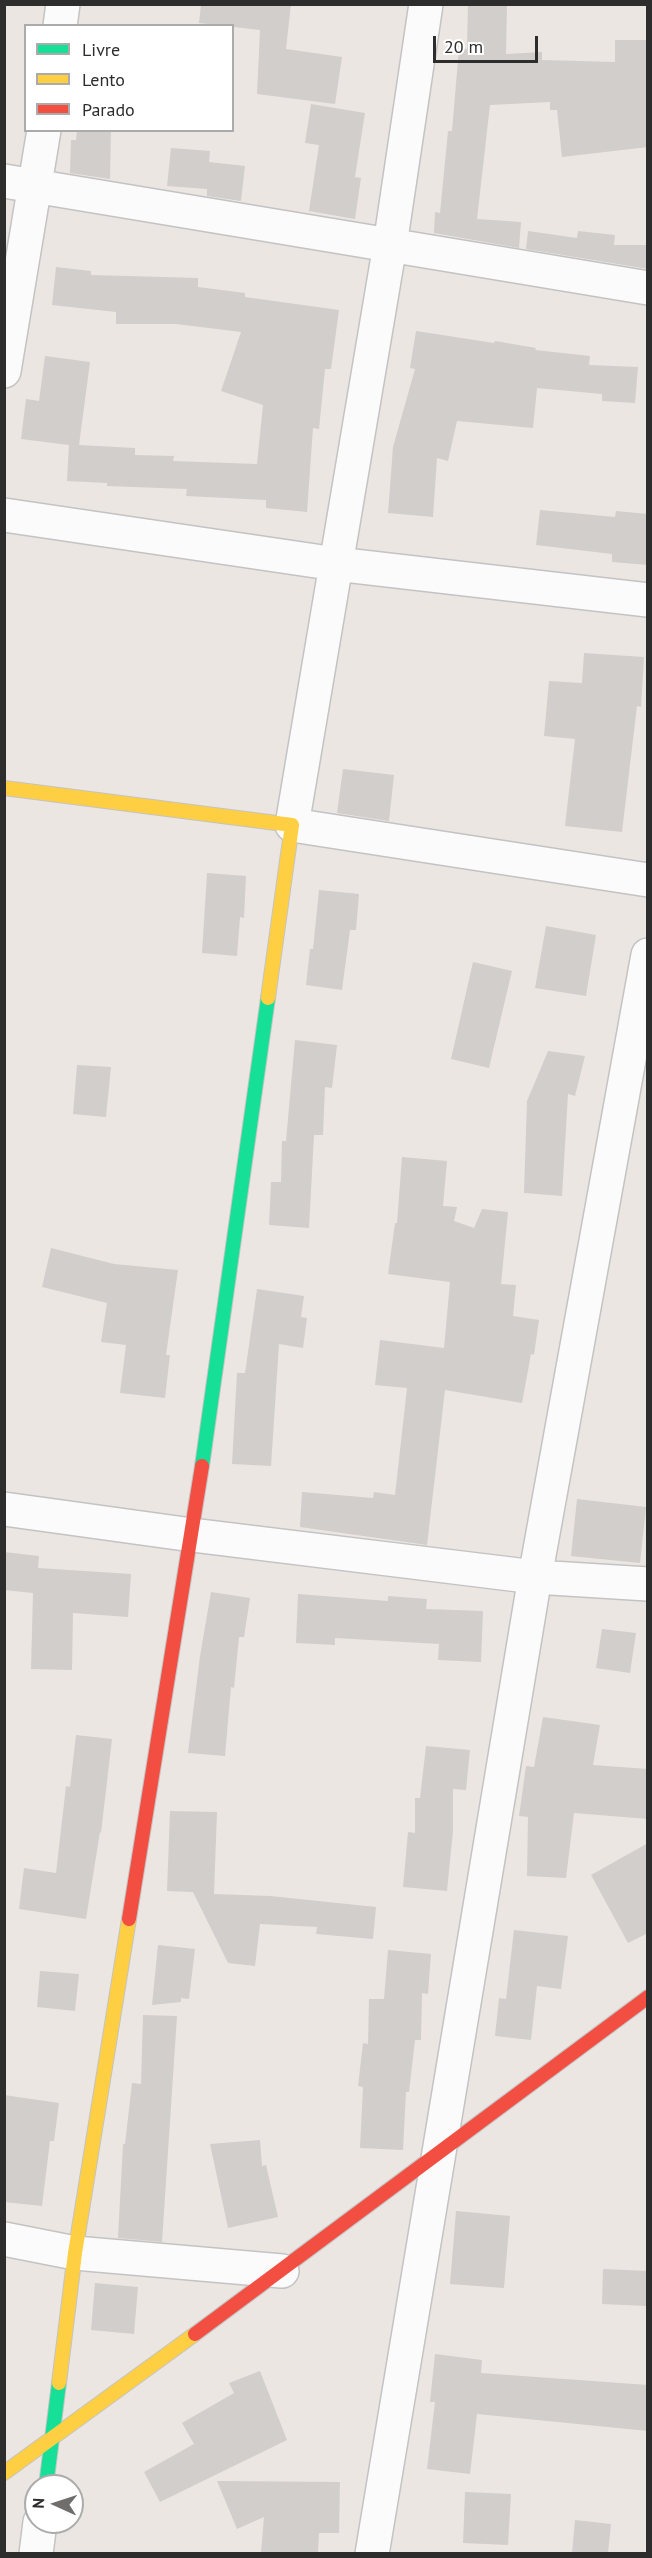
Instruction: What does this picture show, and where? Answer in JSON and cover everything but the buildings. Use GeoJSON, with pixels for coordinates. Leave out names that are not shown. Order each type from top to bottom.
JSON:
{"type":"FeatureCollection","features":[{"type":"Feature","properties":{"kind":"street"},"geometry":{"type":"LineString","coordinates":[[60,24],[63,4]]}},
{"type":"Feature","properties":{"kind":"street"},"geometry":{"type":"LineString","coordinates":[[48,2474],[75,2253],[192,1535],[292,825],[390,245],[426,4]]}},
{"type":"Feature","properties":{"kind":"street"},"geometry":{"type":"LineString","coordinates":[[4,371],[20,184],[43,132]]}},
{"type":"Feature","properties":{"kind":"street"},"geometry":{"type":"LineString","coordinates":[[20,184],[648,288]]}},
{"type":"Feature","properties":{"kind":"street"},"geometry":{"type":"LineString","coordinates":[[4,515],[336,564],[648,600]]}},
{"type":"Feature","properties":{"kind":"street"},"geometry":{"type":"LineString","coordinates":[[4,788],[292,825],[648,880]]}},
{"type":"Feature","properties":{"kind":"street"},"geometry":{"type":"LineString","coordinates":[[372,2553],[535,1577],[648,955]]}},
{"type":"Feature","properties":{"kind":"street"},"geometry":{"type":"LineString","coordinates":[[4,1509],[192,1535],[535,1577],[648,1584]]}},
{"type":"Feature","properties":{"kind":"street"},"geometry":{"type":"LineString","coordinates":[[4,2473],[282,2271],[439,2151],[648,1997]]}},
{"type":"Feature","properties":{"kind":"street"},"geometry":{"type":"LineString","coordinates":[[4,2239],[75,2253],[282,2271]]}},
{"type":"Feature","properties":{"kind":"street"},"geometry":{"type":"LineString","coordinates":[[36,2553],[38,2534]]}},
{"type":"Feature","properties":{"kind":"traffic: fast"},"geometry":{"type":"LineString","coordinates":[[202,1466],[268,998]]}},
{"type":"Feature","properties":{"kind":"traffic: fast"},"geometry":{"type":"LineString","coordinates":[[48,2474],[59,2383]]}},
{"type":"Feature","properties":{"kind":"traffic: slow"},"geometry":{"type":"LineString","coordinates":[[4,788],[292,825],[268,998]]}},
{"type":"Feature","properties":{"kind":"traffic: slow"},"geometry":{"type":"LineString","coordinates":[[59,2383],[75,2253],[129,1919]]}},
{"type":"Feature","properties":{"kind":"traffic: slow"},"geometry":{"type":"LineString","coordinates":[[4,2473],[195,2334]]}},
{"type":"Feature","properties":{"kind":"traffic: jam"},"geometry":{"type":"LineString","coordinates":[[129,1919],[202,1466]]}},
{"type":"Feature","properties":{"kind":"traffic: jam"},"geometry":{"type":"LineString","coordinates":[[195,2334],[648,1997]]}}]}
